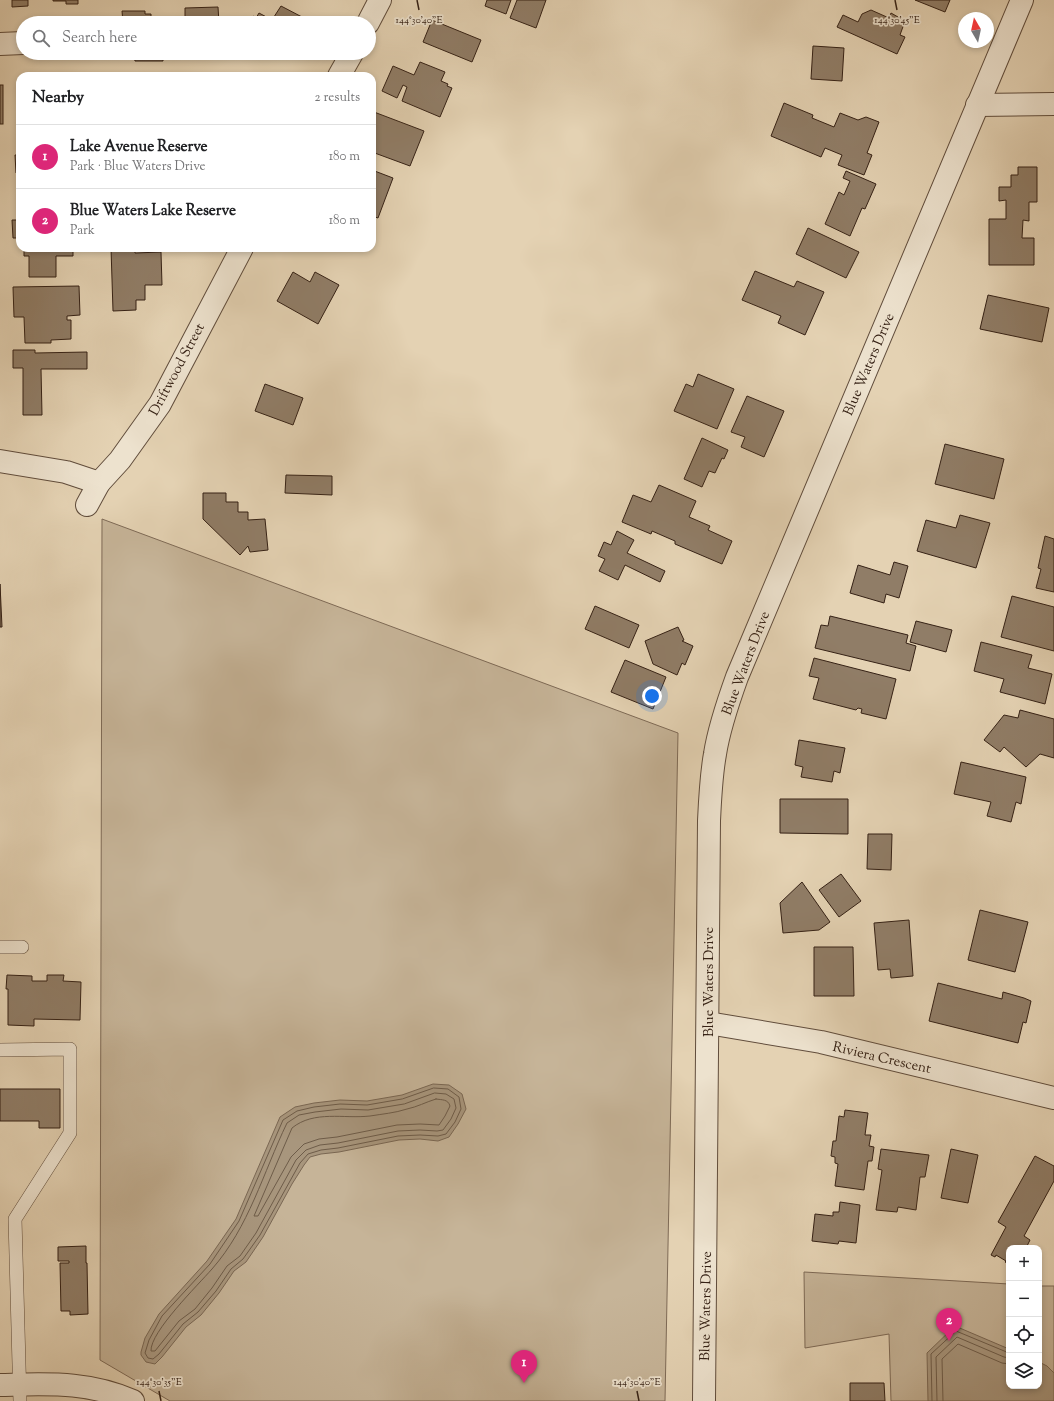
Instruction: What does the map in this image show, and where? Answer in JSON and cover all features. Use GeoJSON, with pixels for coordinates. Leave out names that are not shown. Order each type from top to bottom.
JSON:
{"type":"FeatureCollection","features":[{"type":"Feature","properties":{"kind":"street"},"geometry":{"type":"LineString","coordinates":[[372,16],[380,0]]}},
{"type":"Feature","properties":{"kind":"street","name":"Blue Waters Drive"},"geometry":{"type":"LineString","coordinates":[[704,1401],[709,829],[715,753],[723,717],[737,677],[1022,0]]}},
{"type":"Feature","properties":{"kind":"street"},"geometry":{"type":"LineString","coordinates":[[0,44],[16,44]]}},
{"type":"Feature","properties":{"kind":"street"},"geometry":{"type":"LineString","coordinates":[[341,72],[348,60]]}},
{"type":"Feature","properties":{"kind":"street"},"geometry":{"type":"LineString","coordinates":[[977,105],[1054,104]]}},
{"type":"Feature","properties":{"kind":"street","name":"Driftwood Street"},"geometry":{"type":"LineString","coordinates":[[87,505],[100,483],[120,460],[160,404],[240,252]]}},
{"type":"Feature","properties":{"kind":"street"},"geometry":{"type":"LineString","coordinates":[[0,461],[66,472],[100,483]]}},
{"type":"Feature","properties":{"kind":"street","name":"Riviera Crescent"},"geometry":{"type":"LineString","coordinates":[[708,1023],[821,1042],[1054,1098]]}},
{"type":"Feature","properties":{"kind":"street"},"geometry":{"type":"LineString","coordinates":[[14,1390],[58,1384],[86,1386],[108,1391],[132,1401]]}},
{"type":"Feature","properties":{"kind":"lane"},"geometry":{"type":"LineString","coordinates":[[0,947],[22,947]]}},
{"type":"Feature","properties":{"kind":"lane"},"geometry":{"type":"LineString","coordinates":[[0,1050],[70,1049],[70,1133],[15,1219],[14,1390]]}},
{"type":"Feature","properties":{"kind":"shaded area"},"geometry":{"type":"Polygon","coordinates":[[[102,519],[678,733],[665,1401],[170,1401],[100,1360],[102,519]]]}},
{"type":"Feature","properties":{"kind":"shaded area"},"geometry":{"type":"Polygon","coordinates":[[[804,1272],[1006,1284],[1006,1389],[1042,1389],[1042,1286],[1054,1286],[1054,1401],[891,1401],[889,1334],[805,1348],[804,1272]]]}},
{"type":"Feature","properties":{"kind":"water"},"geometry":{"type":"Polygon","coordinates":[[[433,1084],[449,1085],[462,1094],[466,1109],[449,1137],[438,1141],[420,1139],[399,1140],[310,1157],[292,1184],[263,1237],[246,1262],[234,1271],[219,1293],[201,1315],[186,1327],[155,1364],[146,1362],[141,1355],[145,1338],[159,1314],[207,1261],[236,1219],[280,1117],[295,1107],[340,1100],[367,1101],[402,1095],[433,1084]]]}},
{"type":"Feature","properties":{"kind":"water"},"geometry":{"type":"Polygon","coordinates":[[[955,1326],[1006,1348],[1006,1389],[1042,1389],[1042,1364],[1047,1366],[1054,1373],[1054,1401],[928,1401],[927,1353],[955,1326]]]}},
{"type":"Feature","properties":{"kind":"building"},"geometry":{"type":"Polygon","coordinates":[[[12,0],[28,0],[28,6],[12,7],[12,0]]]}},
{"type":"Feature","properties":{"kind":"building"},"geometry":{"type":"Polygon","coordinates":[[[53,0],[78,0],[78,4],[66,4],[66,1],[53,0]]]}},
{"type":"Feature","properties":{"kind":"building"},"geometry":{"type":"Polygon","coordinates":[[[487,0],[511,0],[506,14],[485,6],[487,0]]]}},
{"type":"Feature","properties":{"kind":"building"},"geometry":{"type":"Polygon","coordinates":[[[517,0],[546,0],[536,28],[510,18],[517,0]]]}},
{"type":"Feature","properties":{"kind":"building"},"geometry":{"type":"Polygon","coordinates":[[[915,0],[950,0],[945,12],[915,0]]]}},
{"type":"Feature","properties":{"kind":"building"},"geometry":{"type":"Polygon","coordinates":[[[281,6],[300,16],[275,16],[281,6]]]}},
{"type":"Feature","properties":{"kind":"building"},"geometry":{"type":"Polygon","coordinates":[[[218,7],[219,16],[185,16],[185,8],[218,7]]]}},
{"type":"Feature","properties":{"kind":"building"},"geometry":{"type":"Polygon","coordinates":[[[871,10],[889,18],[891,13],[905,21],[900,35],[905,37],[897,54],[837,27],[843,15],[858,22],[862,14],[871,10]]]}},
{"type":"Feature","properties":{"kind":"building"},"geometry":{"type":"Polygon","coordinates":[[[122,11],[145,11],[145,14],[151,14],[151,16],[122,16],[122,11]]]}},
{"type":"Feature","properties":{"kind":"building"},"geometry":{"type":"Polygon","coordinates":[[[259,13],[265,16],[257,16],[259,13]]]}},
{"type":"Feature","properties":{"kind":"building"},"geometry":{"type":"Polygon","coordinates":[[[432,20],[481,40],[472,62],[423,42],[432,20]]]}},
{"type":"Feature","properties":{"kind":"building"},"geometry":{"type":"Polygon","coordinates":[[[813,46],[844,48],[842,81],[811,79],[813,46]]]}},
{"type":"Feature","properties":{"kind":"building"},"geometry":{"type":"Polygon","coordinates":[[[135,60],[163,60],[163,61],[135,60]]]}},
{"type":"Feature","properties":{"kind":"building"},"geometry":{"type":"Polygon","coordinates":[[[420,62],[445,72],[441,81],[448,84],[447,86],[452,88],[440,117],[402,101],[407,87],[403,85],[397,98],[382,91],[393,66],[414,75],[420,62]]]}},
{"type":"Feature","properties":{"kind":"building"},"geometry":{"type":"Polygon","coordinates":[[[0,85],[3,85],[3,124],[0,124],[0,85]]]}},
{"type":"Feature","properties":{"kind":"building"},"geometry":{"type":"Polygon","coordinates":[[[784,103],[813,115],[812,118],[834,127],[840,113],[858,120],[866,117],[879,122],[867,153],[872,155],[864,175],[838,165],[842,155],[825,148],[821,157],[771,136],[784,103]]]}},
{"type":"Feature","properties":{"kind":"building"},"geometry":{"type":"Polygon","coordinates":[[[376,113],[424,131],[410,166],[376,153],[376,113]]]}},
{"type":"Feature","properties":{"kind":"building"},"geometry":{"type":"Polygon","coordinates":[[[1018,167],[1037,167],[1037,202],[1029,202],[1029,221],[1023,220],[1022,238],[1034,238],[1034,265],[989,265],[989,219],[1006,219],[1006,200],[999,201],[999,187],[1011,187],[1011,175],[1018,175],[1018,167]]]}},
{"type":"Feature","properties":{"kind":"building"},"geometry":{"type":"Polygon","coordinates":[[[846,171],[876,184],[865,209],[862,208],[850,236],[825,224],[839,192],[844,195],[850,181],[843,178],[846,171]]]}},
{"type":"Feature","properties":{"kind":"building"},"geometry":{"type":"Polygon","coordinates":[[[376,172],[393,178],[378,218],[376,217],[376,172]]]}},
{"type":"Feature","properties":{"kind":"building"},"geometry":{"type":"Polygon","coordinates":[[[12,220],[16,220],[16,238],[13,238],[12,220]]]}},
{"type":"Feature","properties":{"kind":"building"},"geometry":{"type":"Polygon","coordinates":[[[808,228],[859,252],[846,278],[796,254],[808,228]]]}},
{"type":"Feature","properties":{"kind":"building"},"geometry":{"type":"Polygon","coordinates":[[[24,252],[73,252],[73,256],[56,256],[56,277],[29,277],[29,256],[24,256],[24,252]]]}},
{"type":"Feature","properties":{"kind":"building"},"geometry":{"type":"Polygon","coordinates":[[[111,252],[161,252],[162,285],[145,285],[145,300],[136,300],[136,310],[113,311],[111,252]]]}},
{"type":"Feature","properties":{"kind":"building"},"geometry":{"type":"Polygon","coordinates":[[[755,271],[794,287],[797,281],[824,292],[805,335],[778,323],[781,316],[742,300],[755,271]]]}},
{"type":"Feature","properties":{"kind":"building"},"geometry":{"type":"Polygon","coordinates":[[[293,272],[310,282],[315,272],[339,285],[318,324],[277,301],[293,272]]]}},
{"type":"Feature","properties":{"kind":"building"},"geometry":{"type":"Polygon","coordinates":[[[79,286],[80,315],[67,316],[67,320],[71,320],[71,339],[51,340],[51,343],[25,343],[24,317],[14,317],[13,287],[79,286]]]}},
{"type":"Feature","properties":{"kind":"building"},"geometry":{"type":"Polygon","coordinates":[[[988,295],[1049,308],[1042,342],[980,329],[988,295]]]}},
{"type":"Feature","properties":{"kind":"building"},"geometry":{"type":"Polygon","coordinates":[[[13,350],[35,350],[35,353],[87,352],[87,369],[41,369],[42,415],[23,415],[23,368],[13,368],[13,350]]]}},
{"type":"Feature","properties":{"kind":"building"},"geometry":{"type":"Polygon","coordinates":[[[698,374],[734,389],[717,429],[674,411],[686,384],[693,387],[698,374]]]}},
{"type":"Feature","properties":{"kind":"building"},"geometry":{"type":"Polygon","coordinates":[[[265,384],[303,398],[293,425],[255,411],[265,384]]]}},
{"type":"Feature","properties":{"kind":"building"},"geometry":{"type":"Polygon","coordinates":[[[747,396],[784,411],[764,457],[741,447],[745,437],[731,432],[747,396]]]}},
{"type":"Feature","properties":{"kind":"building"},"geometry":{"type":"Polygon","coordinates":[[[702,438],[728,450],[724,459],[722,458],[715,473],[709,471],[702,487],[684,479],[702,438]]]}},
{"type":"Feature","properties":{"kind":"building"},"geometry":{"type":"Polygon","coordinates":[[[945,444],[1004,459],[994,499],[935,484],[945,444]]]}},
{"type":"Feature","properties":{"kind":"building"},"geometry":{"type":"Polygon","coordinates":[[[286,475],[332,476],[332,495],[285,493],[286,475]]]}},
{"type":"Feature","properties":{"kind":"building"},"geometry":{"type":"Polygon","coordinates":[[[659,485],[696,501],[689,517],[710,526],[708,530],[732,541],[722,564],[675,544],[675,541],[652,531],[651,534],[622,522],[633,495],[651,502],[659,485]]]}},
{"type":"Feature","properties":{"kind":"building"},"geometry":{"type":"Polygon","coordinates":[[[203,493],[226,493],[226,502],[238,502],[238,512],[248,512],[248,520],[265,519],[268,550],[250,552],[248,546],[240,555],[203,519],[203,493]]]}},
{"type":"Feature","properties":{"kind":"building"},"geometry":{"type":"Polygon","coordinates":[[[960,515],[990,523],[976,568],[917,551],[926,520],[956,528],[960,515]]]}},
{"type":"Feature","properties":{"kind":"building"},"geometry":{"type":"Polygon","coordinates":[[[617,531],[634,540],[627,553],[665,571],[660,582],[625,565],[618,580],[599,571],[605,559],[598,556],[604,542],[611,545],[617,531]]]}},
{"type":"Feature","properties":{"kind":"building"},"geometry":{"type":"Polygon","coordinates":[[[1045,536],[1054,539],[1054,592],[1036,588],[1041,569],[1038,568],[1045,536]]]}},
{"type":"Feature","properties":{"kind":"building"},"geometry":{"type":"Polygon","coordinates":[[[894,562],[908,566],[899,598],[886,594],[884,603],[850,593],[858,565],[890,575],[894,562]]]}},
{"type":"Feature","properties":{"kind":"building"},"geometry":{"type":"Polygon","coordinates":[[[0,584],[2,627],[0,627],[0,584]]]}},
{"type":"Feature","properties":{"kind":"building"},"geometry":{"type":"Polygon","coordinates":[[[1012,596],[1054,607],[1054,651],[1001,637],[1012,596]]]}},
{"type":"Feature","properties":{"kind":"building"},"geometry":{"type":"Polygon","coordinates":[[[595,606],[639,625],[629,648],[585,629],[595,606]]]}},
{"type":"Feature","properties":{"kind":"building"},"geometry":{"type":"Polygon","coordinates":[[[830,616],[908,635],[906,643],[916,646],[910,671],[815,648],[821,625],[828,626],[830,616]]]}},
{"type":"Feature","properties":{"kind":"building"},"geometry":{"type":"Polygon","coordinates":[[[916,621],[952,630],[946,652],[910,642],[916,621]]]}},
{"type":"Feature","properties":{"kind":"building"},"geometry":{"type":"Polygon","coordinates":[[[678,627],[684,640],[682,641],[693,646],[685,665],[682,663],[677,675],[653,664],[645,641],[678,627]]]}},
{"type":"Feature","properties":{"kind":"building"},"geometry":{"type":"Polygon","coordinates":[[[981,642],[1032,655],[1028,668],[1052,674],[1045,704],[1000,692],[1004,679],[974,671],[981,642]]]}},
{"type":"Feature","properties":{"kind":"building"},"geometry":{"type":"Polygon","coordinates":[[[814,658],[896,679],[886,719],[861,713],[862,709],[858,708],[856,710],[813,699],[819,678],[809,676],[814,658]]]}},
{"type":"Feature","properties":{"kind":"building"},"geometry":{"type":"Polygon","coordinates":[[[625,660],[666,677],[653,709],[611,692],[625,660]]]}},
{"type":"Feature","properties":{"kind":"building"},"geometry":{"type":"Polygon","coordinates":[[[1020,710],[1054,719],[1054,758],[1040,754],[1026,767],[1004,747],[1000,752],[984,740],[1004,715],[1018,718],[1020,710]]]}},
{"type":"Feature","properties":{"kind":"building"},"geometry":{"type":"Polygon","coordinates":[[[799,740],[845,748],[840,773],[834,771],[832,782],[801,777],[803,767],[795,765],[799,740]]]}},
{"type":"Feature","properties":{"kind":"building"},"geometry":{"type":"Polygon","coordinates":[[[961,762],[1026,777],[1021,804],[1016,802],[1011,822],[987,816],[991,802],[954,794],[961,762]]]}},
{"type":"Feature","properties":{"kind":"building"},"geometry":{"type":"Polygon","coordinates":[[[780,799],[848,799],[848,834],[780,833],[780,799]]]}},
{"type":"Feature","properties":{"kind":"building"},"geometry":{"type":"Polygon","coordinates":[[[868,834],[892,834],[891,870],[867,869],[868,834]]]}},
{"type":"Feature","properties":{"kind":"building"},"geometry":{"type":"Polygon","coordinates":[[[841,874],[861,901],[839,917],[819,890],[841,874]]]}},
{"type":"Feature","properties":{"kind":"building"},"geometry":{"type":"Polygon","coordinates":[[[802,882],[830,922],[819,930],[783,933],[780,903],[802,882]]]}},
{"type":"Feature","properties":{"kind":"building"},"geometry":{"type":"Polygon","coordinates":[[[980,910],[1028,922],[1015,972],[968,960],[980,910]]]}},
{"type":"Feature","properties":{"kind":"building"},"geometry":{"type":"Polygon","coordinates":[[[909,920],[913,976],[891,978],[890,969],[878,970],[874,923],[909,920]]]}},
{"type":"Feature","properties":{"kind":"building"},"geometry":{"type":"Polygon","coordinates":[[[814,947],[853,947],[854,996],[814,996],[814,947]]]}},
{"type":"Feature","properties":{"kind":"building"},"geometry":{"type":"Polygon","coordinates":[[[7,975],[32,976],[32,981],[47,981],[47,975],[64,975],[63,981],[81,982],[80,1020],[34,1019],[34,1026],[8,1025],[8,989],[6,989],[7,975]]]}},
{"type":"Feature","properties":{"kind":"building"},"geometry":{"type":"Polygon","coordinates":[[[938,983],[1002,999],[1003,992],[1031,1001],[1026,1023],[1023,1022],[1018,1043],[929,1021],[938,983]]]}},
{"type":"Feature","properties":{"kind":"building"},"geometry":{"type":"Polygon","coordinates":[[[0,1089],[60,1089],[60,1128],[39,1128],[39,1121],[0,1121],[0,1089]]]}},
{"type":"Feature","properties":{"kind":"building"},"geometry":{"type":"Polygon","coordinates":[[[845,1110],[868,1113],[865,1135],[871,1135],[869,1146],[874,1147],[872,1161],[868,1161],[864,1190],[835,1186],[838,1164],[835,1163],[835,1157],[831,1156],[833,1141],[836,1141],[839,1116],[844,1117],[845,1110]]]}},
{"type":"Feature","properties":{"kind":"building"},"geometry":{"type":"Polygon","coordinates":[[[881,1149],[929,1155],[925,1177],[920,1177],[916,1210],[898,1207],[897,1212],[876,1210],[882,1170],[878,1169],[881,1149]]]}},
{"type":"Feature","properties":{"kind":"building"},"geometry":{"type":"Polygon","coordinates":[[[951,1149],[978,1155],[968,1203],[941,1198],[951,1149]]]}},
{"type":"Feature","properties":{"kind":"building"},"geometry":{"type":"Polygon","coordinates":[[[1035,1156],[1054,1166],[1054,1181],[1024,1236],[1030,1240],[1028,1245],[1006,1245],[1006,1261],[996,1255],[995,1257],[991,1255],[1006,1227],[998,1222],[1035,1156]]]}},
{"type":"Feature","properties":{"kind":"building"},"geometry":{"type":"Polygon","coordinates":[[[840,1202],[860,1205],[856,1243],[839,1241],[838,1244],[812,1241],[815,1214],[833,1216],[833,1212],[839,1212],[840,1202]]]}},
{"type":"Feature","properties":{"kind":"building"},"geometry":{"type":"Polygon","coordinates":[[[86,1246],[88,1314],[70,1315],[70,1311],[61,1311],[60,1263],[69,1263],[69,1261],[58,1261],[58,1247],[86,1246]]]}},
{"type":"Feature","properties":{"kind":"building"},"geometry":{"type":"Polygon","coordinates":[[[850,1383],[884,1383],[885,1401],[850,1401],[850,1383]]]}},
{"type":"Feature","properties":{"kind":"place","name":"Blue Waters Lake Reserve"},"geometry":{"type":"Point","coordinates":[949,1341]}},
{"type":"Feature","properties":{"kind":"place","name":"Lake Avenue Reserve"},"geometry":{"type":"Point","coordinates":[524,1383]}}]}
